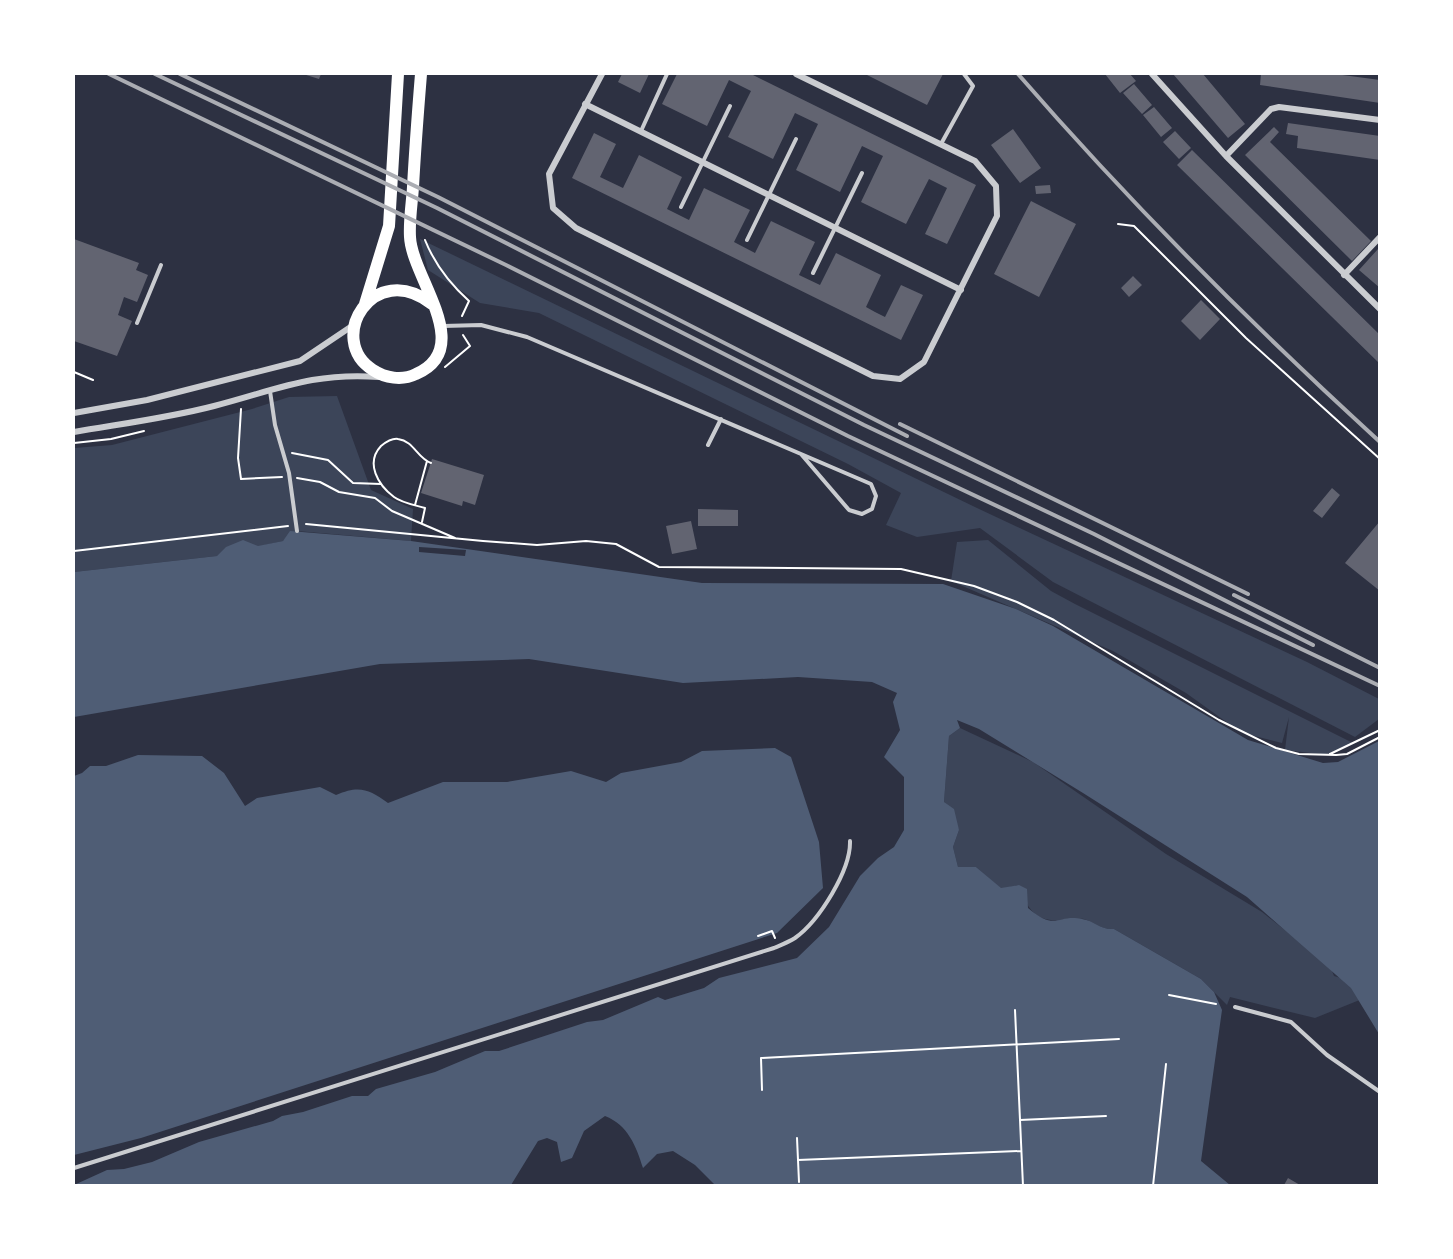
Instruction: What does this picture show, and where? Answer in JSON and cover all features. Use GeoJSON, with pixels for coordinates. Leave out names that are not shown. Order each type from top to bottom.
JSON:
{"type":"FeatureCollection","features":[{"type":"Feature","properties":{"kind":"main road"},"geometry":{"type":"LineString","coordinates":[[399,74],[389,226],[365,304],[355,324],[354,339],[358,353],[373,371],[389,377],[406,378],[431,364],[440,349],[442,326],[432,304],[410,238],[421,74]]}},
{"type":"Feature","properties":{"kind":"main road"},"geometry":{"type":"LineString","coordinates":[[365,304],[374,296],[389,290],[403,290],[421,296],[432,304]]}},
{"type":"Feature","properties":{"kind":"street"},"geometry":{"type":"LineString","coordinates":[[602,74],[549,174],[553,208],[576,228],[862,371],[873,376],[900,379],[924,362],[961,290],[997,216],[996,186],[975,161],[796,74]]}},
{"type":"Feature","properties":{"kind":"street"},"geometry":{"type":"LineString","coordinates":[[1152,74],[1226,156],[1380,309]]}},
{"type":"Feature","properties":{"kind":"street"},"geometry":{"type":"LineString","coordinates":[[585,104],[961,290]]}},
{"type":"Feature","properties":{"kind":"street"},"geometry":{"type":"LineString","coordinates":[[1226,156],[1271,109],[1279,107],[1380,120]]}},
{"type":"Feature","properties":{"kind":"street"},"geometry":{"type":"LineString","coordinates":[[1344,275],[1380,237]]}},
{"type":"Feature","properties":{"kind":"street"},"geometry":{"type":"LineString","coordinates":[[74,413],[147,400],[300,362],[355,324]]}},
{"type":"Feature","properties":{"kind":"street"},"geometry":{"type":"LineString","coordinates":[[74,432],[213,406],[303,379],[328,376],[389,377]]}},
{"type":"Feature","properties":{"kind":"lane"},"geometry":{"type":"LineString","coordinates":[[640,131],[667,74]]}},
{"type":"Feature","properties":{"kind":"lane"},"geometry":{"type":"LineString","coordinates":[[941,145],[973,86],[964,74]]}},
{"type":"Feature","properties":{"kind":"lane"},"geometry":{"type":"LineString","coordinates":[[681,207],[730,106]]}},
{"type":"Feature","properties":{"kind":"lane"},"geometry":{"type":"LineString","coordinates":[[747,240],[796,139]]}},
{"type":"Feature","properties":{"kind":"lane"},"geometry":{"type":"LineString","coordinates":[[813,273],[862,173]]}},
{"type":"Feature","properties":{"kind":"lane"},"geometry":{"type":"LineString","coordinates":[[136,323],[161,265]]}},
{"type":"Feature","properties":{"kind":"lane"},"geometry":{"type":"LineString","coordinates":[[442,326],[482,325],[527,337],[721,419],[871,484],[876,496],[872,509],[862,514],[849,510],[801,454]]}},
{"type":"Feature","properties":{"kind":"lane"},"geometry":{"type":"LineString","coordinates":[[269,390],[289,473],[297,531]]}},
{"type":"Feature","properties":{"kind":"lane"},"geometry":{"type":"LineString","coordinates":[[708,445],[721,419]]}},
{"type":"Feature","properties":{"kind":"lane"},"geometry":{"type":"LineString","coordinates":[[74,1168],[778,946],[797,937],[841,883],[850,854],[850,841]]}},
{"type":"Feature","properties":{"kind":"lane"},"geometry":{"type":"LineString","coordinates":[[1235,1007],[1291,1022],[1327,1055],[1380,1092]]}},
{"type":"Feature","properties":{"kind":"path"},"geometry":{"type":"LineString","coordinates":[[1118,224],[1134,226],[1246,338],[1380,459]]}},
{"type":"Feature","properties":{"kind":"path"},"geometry":{"type":"LineString","coordinates":[[74,372],[93,380]]}},
{"type":"Feature","properties":{"kind":"path"},"geometry":{"type":"LineString","coordinates":[[241,407],[238,458],[241,479],[279,477]]}},
{"type":"Feature","properties":{"kind":"path"},"geometry":{"type":"LineString","coordinates":[[415,505],[427,461],[415,447],[395,438],[377,450],[373,460],[373,469],[381,484],[397,500],[425,508],[422,522]]}},
{"type":"Feature","properties":{"kind":"path"},"geometry":{"type":"LineString","coordinates":[[282,451],[328,460],[353,483],[381,484]]}},
{"type":"Feature","properties":{"kind":"path"},"geometry":{"type":"LineString","coordinates":[[303,478],[320,482],[339,492],[375,498],[392,511],[457,539]]}},
{"type":"Feature","properties":{"kind":"path"},"geometry":{"type":"LineString","coordinates":[[74,551],[296,525],[537,545],[586,541],[616,544],[659,567],[901,569],[974,586],[1054,620],[1247,734],[1285,750],[1328,755],[1347,754],[1380,737]]}},
{"type":"Feature","properties":{"kind":"path"},"geometry":{"type":"LineString","coordinates":[[1328,755],[1380,730]]}},
{"type":"Feature","properties":{"kind":"path"},"geometry":{"type":"LineString","coordinates":[[758,936],[772,931],[778,946]]}},
{"type":"Feature","properties":{"kind":"path"},"geometry":{"type":"LineString","coordinates":[[1169,995],[1216,1004]]}},
{"type":"Feature","properties":{"kind":"path"},"geometry":{"type":"LineString","coordinates":[[1015,1010],[1023,1185]]}},
{"type":"Feature","properties":{"kind":"path"},"geometry":{"type":"LineString","coordinates":[[762,1090],[761,1058],[1119,1039]]}},
{"type":"Feature","properties":{"kind":"path"},"geometry":{"type":"LineString","coordinates":[[1153,1185],[1166,1064]]}},
{"type":"Feature","properties":{"kind":"path"},"geometry":{"type":"LineString","coordinates":[[1020,1120],[1106,1116]]}},
{"type":"Feature","properties":{"kind":"path"},"geometry":{"type":"LineString","coordinates":[[797,1138],[799,1182]]}},
{"type":"Feature","properties":{"kind":"path"},"geometry":{"type":"LineString","coordinates":[[798,1160],[1021,1151]]}},
{"type":"Feature","properties":{"kind":"shaded area"},"geometry":{"type":"Polygon","coordinates":[[[420,239],[977,508],[1307,662],[1379,699],[1379,719],[1355,737],[1053,582],[980,528],[917,537],[886,525],[901,493],[848,464],[539,313],[480,303],[428,270],[420,239]]]}},
{"type":"Feature","properties":{"kind":"shaded area"},"geometry":{"type":"Polygon","coordinates":[[[337,396],[371,490],[413,509],[411,541],[297,531],[283,541],[217,556],[74,572],[74,448],[112,445],[252,409],[289,397],[337,396]]]}},
{"type":"Feature","properties":{"kind":"shaded area"},"geometry":{"type":"Polygon","coordinates":[[[290,531],[411,541],[702,583],[943,584],[1016,609],[1053,626],[1248,740],[1323,763],[1338,762],[1379,741],[1379,1034],[1351,988],[1247,897],[979,729],[957,720],[960,728],[949,736],[944,802],[954,809],[959,830],[953,847],[958,867],[976,867],[1001,888],[1019,885],[1027,889],[1028,908],[1045,919],[1056,921],[1082,919],[1114,929],[1201,979],[1214,992],[1222,1010],[1201,1161],[1230,1185],[715,1185],[695,1165],[673,1151],[657,1154],[643,1168],[630,1137],[620,1125],[605,1116],[584,1131],[572,1158],[561,1162],[557,1142],[547,1138],[538,1141],[511,1185],[74,1185],[107,1170],[124,1169],[152,1162],[199,1142],[273,1121],[282,1116],[303,1112],[352,1096],[368,1096],[376,1089],[435,1072],[485,1051],[499,1051],[587,1022],[603,1020],[658,997],[665,1000],[704,988],[719,978],[797,958],[829,927],[860,876],[878,858],[894,847],[904,830],[904,777],[884,757],[900,730],[893,702],[897,693],[872,682],[798,677],[683,683],[529,659],[380,664],[74,717],[74,572],[217,556],[226,547],[243,540],[258,546],[283,541],[290,531]]]}},
{"type":"Feature","properties":{"kind":"shaded area"},"geometry":{"type":"Polygon","coordinates":[[[988,540],[1051,591],[1353,743],[1328,755],[1285,750],[1289,717],[1282,743],[1247,734],[1186,693],[1113,651],[951,581],[957,542],[988,540]]]}},
{"type":"Feature","properties":{"kind":"shaded area"},"geometry":{"type":"Polygon","coordinates":[[[960,728],[1033,762],[1166,854],[1262,912],[1330,966],[1334,976],[1351,981],[1367,997],[1315,1018],[1230,997],[1227,1005],[1201,979],[1114,929],[1102,927],[1084,919],[1055,920],[1040,917],[1030,908],[1019,885],[1001,889],[976,867],[958,867],[953,847],[959,830],[944,802],[949,736],[960,728]]]}},
{"type":"Feature","properties":{"kind":"shaded area"},"geometry":{"type":"Polygon","coordinates":[[[775,748],[791,757],[819,842],[823,888],[777,933],[141,1138],[74,1155],[74,776],[90,766],[106,766],[138,755],[202,756],[224,773],[245,806],[257,798],[320,787],[336,795],[351,790],[364,790],[388,803],[443,782],[507,782],[571,771],[606,782],[621,773],[681,762],[702,751],[775,748]]]}},
{"type":"Feature","properties":{"kind":"pier"},"geometry":{"type":"Polygon","coordinates":[[[419,547],[466,550],[465,556],[419,552],[419,547]]]}},
{"type":"Feature","properties":{"kind":"building"},"geometry":{"type":"Polygon","coordinates":[[[303,74],[321,74],[319,79],[303,74]]]}},
{"type":"Feature","properties":{"kind":"building"},"geometry":{"type":"Polygon","coordinates":[[[622,74],[649,74],[640,93],[618,82],[622,74]]]}},
{"type":"Feature","properties":{"kind":"building"},"geometry":{"type":"Polygon","coordinates":[[[677,74],[751,74],[976,185],[947,244],[925,234],[947,188],[929,179],[906,224],[861,202],[883,156],[862,146],[840,192],[796,170],[818,124],[795,113],[773,159],[728,137],[751,91],[729,80],[707,126],[662,104],[677,74]]]}},
{"type":"Feature","properties":{"kind":"building"},"geometry":{"type":"Polygon","coordinates":[[[865,74],[943,74],[927,105],[865,74]]]}},
{"type":"Feature","properties":{"kind":"building"},"geometry":{"type":"Polygon","coordinates":[[[1105,74],[1130,74],[1136,81],[1120,93],[1105,74]]]}},
{"type":"Feature","properties":{"kind":"building"},"geometry":{"type":"Polygon","coordinates":[[[1173,74],[1203,74],[1245,124],[1228,138],[1173,74]]]}},
{"type":"Feature","properties":{"kind":"building"},"geometry":{"type":"Polygon","coordinates":[[[1261,74],[1335,74],[1380,80],[1380,103],[1260,85],[1261,74]]]}},
{"type":"Feature","properties":{"kind":"building"},"geometry":{"type":"Polygon","coordinates":[[[1134,84],[1152,105],[1142,114],[1123,93],[1134,84]]]}},
{"type":"Feature","properties":{"kind":"building"},"geometry":{"type":"Polygon","coordinates":[[[1154,107],[1172,128],[1161,137],[1143,115],[1154,107]]]}},
{"type":"Feature","properties":{"kind":"building"},"geometry":{"type":"Polygon","coordinates":[[[1288,123],[1380,136],[1380,160],[1297,148],[1298,136],[1286,134],[1288,123]]]}},
{"type":"Feature","properties":{"kind":"building"},"geometry":{"type":"Polygon","coordinates":[[[1274,127],[1279,132],[1270,142],[1371,241],[1352,261],[1245,155],[1274,127]]]}},
{"type":"Feature","properties":{"kind":"building"},"geometry":{"type":"Polygon","coordinates":[[[1013,129],[1041,168],[1020,183],[991,145],[1013,129]]]}},
{"type":"Feature","properties":{"kind":"building"},"geometry":{"type":"Polygon","coordinates":[[[1175,131],[1191,148],[1179,159],[1163,142],[1175,131]]]}},
{"type":"Feature","properties":{"kind":"building"},"geometry":{"type":"Polygon","coordinates":[[[594,133],[616,144],[600,177],[623,188],[639,155],[682,177],[667,209],[689,220],[704,188],[750,210],[734,242],[755,253],[771,221],[815,242],[799,275],[820,285],[836,253],[881,275],[866,307],[885,317],[901,285],[923,295],[901,340],[572,178],[594,133]]]}},
{"type":"Feature","properties":{"kind":"building"},"geometry":{"type":"Polygon","coordinates":[[[1192,150],[1380,335],[1380,364],[1177,165],[1192,150]]]}},
{"type":"Feature","properties":{"kind":"building"},"geometry":{"type":"Polygon","coordinates":[[[1050,185],[1051,193],[1036,194],[1035,186],[1050,185]]]}},
{"type":"Feature","properties":{"kind":"building"},"geometry":{"type":"Polygon","coordinates":[[[1031,201],[1076,224],[1039,297],[994,274],[1031,201]]]}},
{"type":"Feature","properties":{"kind":"building"},"geometry":{"type":"Polygon","coordinates":[[[74,239],[139,263],[136,270],[148,275],[137,302],[124,297],[118,315],[132,321],[117,356],[74,341],[74,239]]]}},
{"type":"Feature","properties":{"kind":"building"},"geometry":{"type":"Polygon","coordinates":[[[1378,249],[1380,251],[1380,288],[1359,270],[1378,249]]]}},
{"type":"Feature","properties":{"kind":"building"},"geometry":{"type":"Polygon","coordinates":[[[1133,276],[1142,285],[1129,297],[1121,288],[1133,276]]]}},
{"type":"Feature","properties":{"kind":"building"},"geometry":{"type":"Polygon","coordinates":[[[1201,300],[1220,319],[1200,340],[1181,321],[1201,300]]]}},
{"type":"Feature","properties":{"kind":"building"},"geometry":{"type":"Polygon","coordinates":[[[432,459],[484,475],[475,505],[463,501],[462,506],[421,493],[432,459]]]}},
{"type":"Feature","properties":{"kind":"building"},"geometry":{"type":"Polygon","coordinates":[[[1332,488],[1340,495],[1322,518],[1313,511],[1332,488]]]}},
{"type":"Feature","properties":{"kind":"building"},"geometry":{"type":"Polygon","coordinates":[[[698,509],[738,510],[738,526],[698,526],[698,509]]]}},
{"type":"Feature","properties":{"kind":"building"},"geometry":{"type":"Polygon","coordinates":[[[691,521],[697,549],[672,554],[666,526],[691,521]]]}},
{"type":"Feature","properties":{"kind":"building"},"geometry":{"type":"Polygon","coordinates":[[[1380,521],[1380,591],[1345,563],[1380,521]]]}},
{"type":"Feature","properties":{"kind":"building"},"geometry":{"type":"Polygon","coordinates":[[[1288,1178],[1300,1185],[1284,1185],[1288,1178]]]}},
{"type":"Feature","properties":{"kind":"railway"},"geometry":{"type":"LineString","coordinates":[[109,74],[506,265],[848,436],[1380,686]]}},
{"type":"Feature","properties":{"kind":"railway"},"geometry":{"type":"LineString","coordinates":[[155,74],[437,208],[864,425],[1094,534],[1313,645]]}},
{"type":"Feature","properties":{"kind":"railway"},"geometry":{"type":"LineString","coordinates":[[180,74],[438,197],[907,436]]}},
{"type":"Feature","properties":{"kind":"railway"},"geometry":{"type":"LineString","coordinates":[[1018,74],[1104,170],[1194,263],[1380,442]]}},
{"type":"Feature","properties":{"kind":"railway"},"geometry":{"type":"LineString","coordinates":[[900,424],[1248,594]]}},
{"type":"Feature","properties":{"kind":"railway"},"geometry":{"type":"LineString","coordinates":[[1234,595],[1380,668]]}}]}
